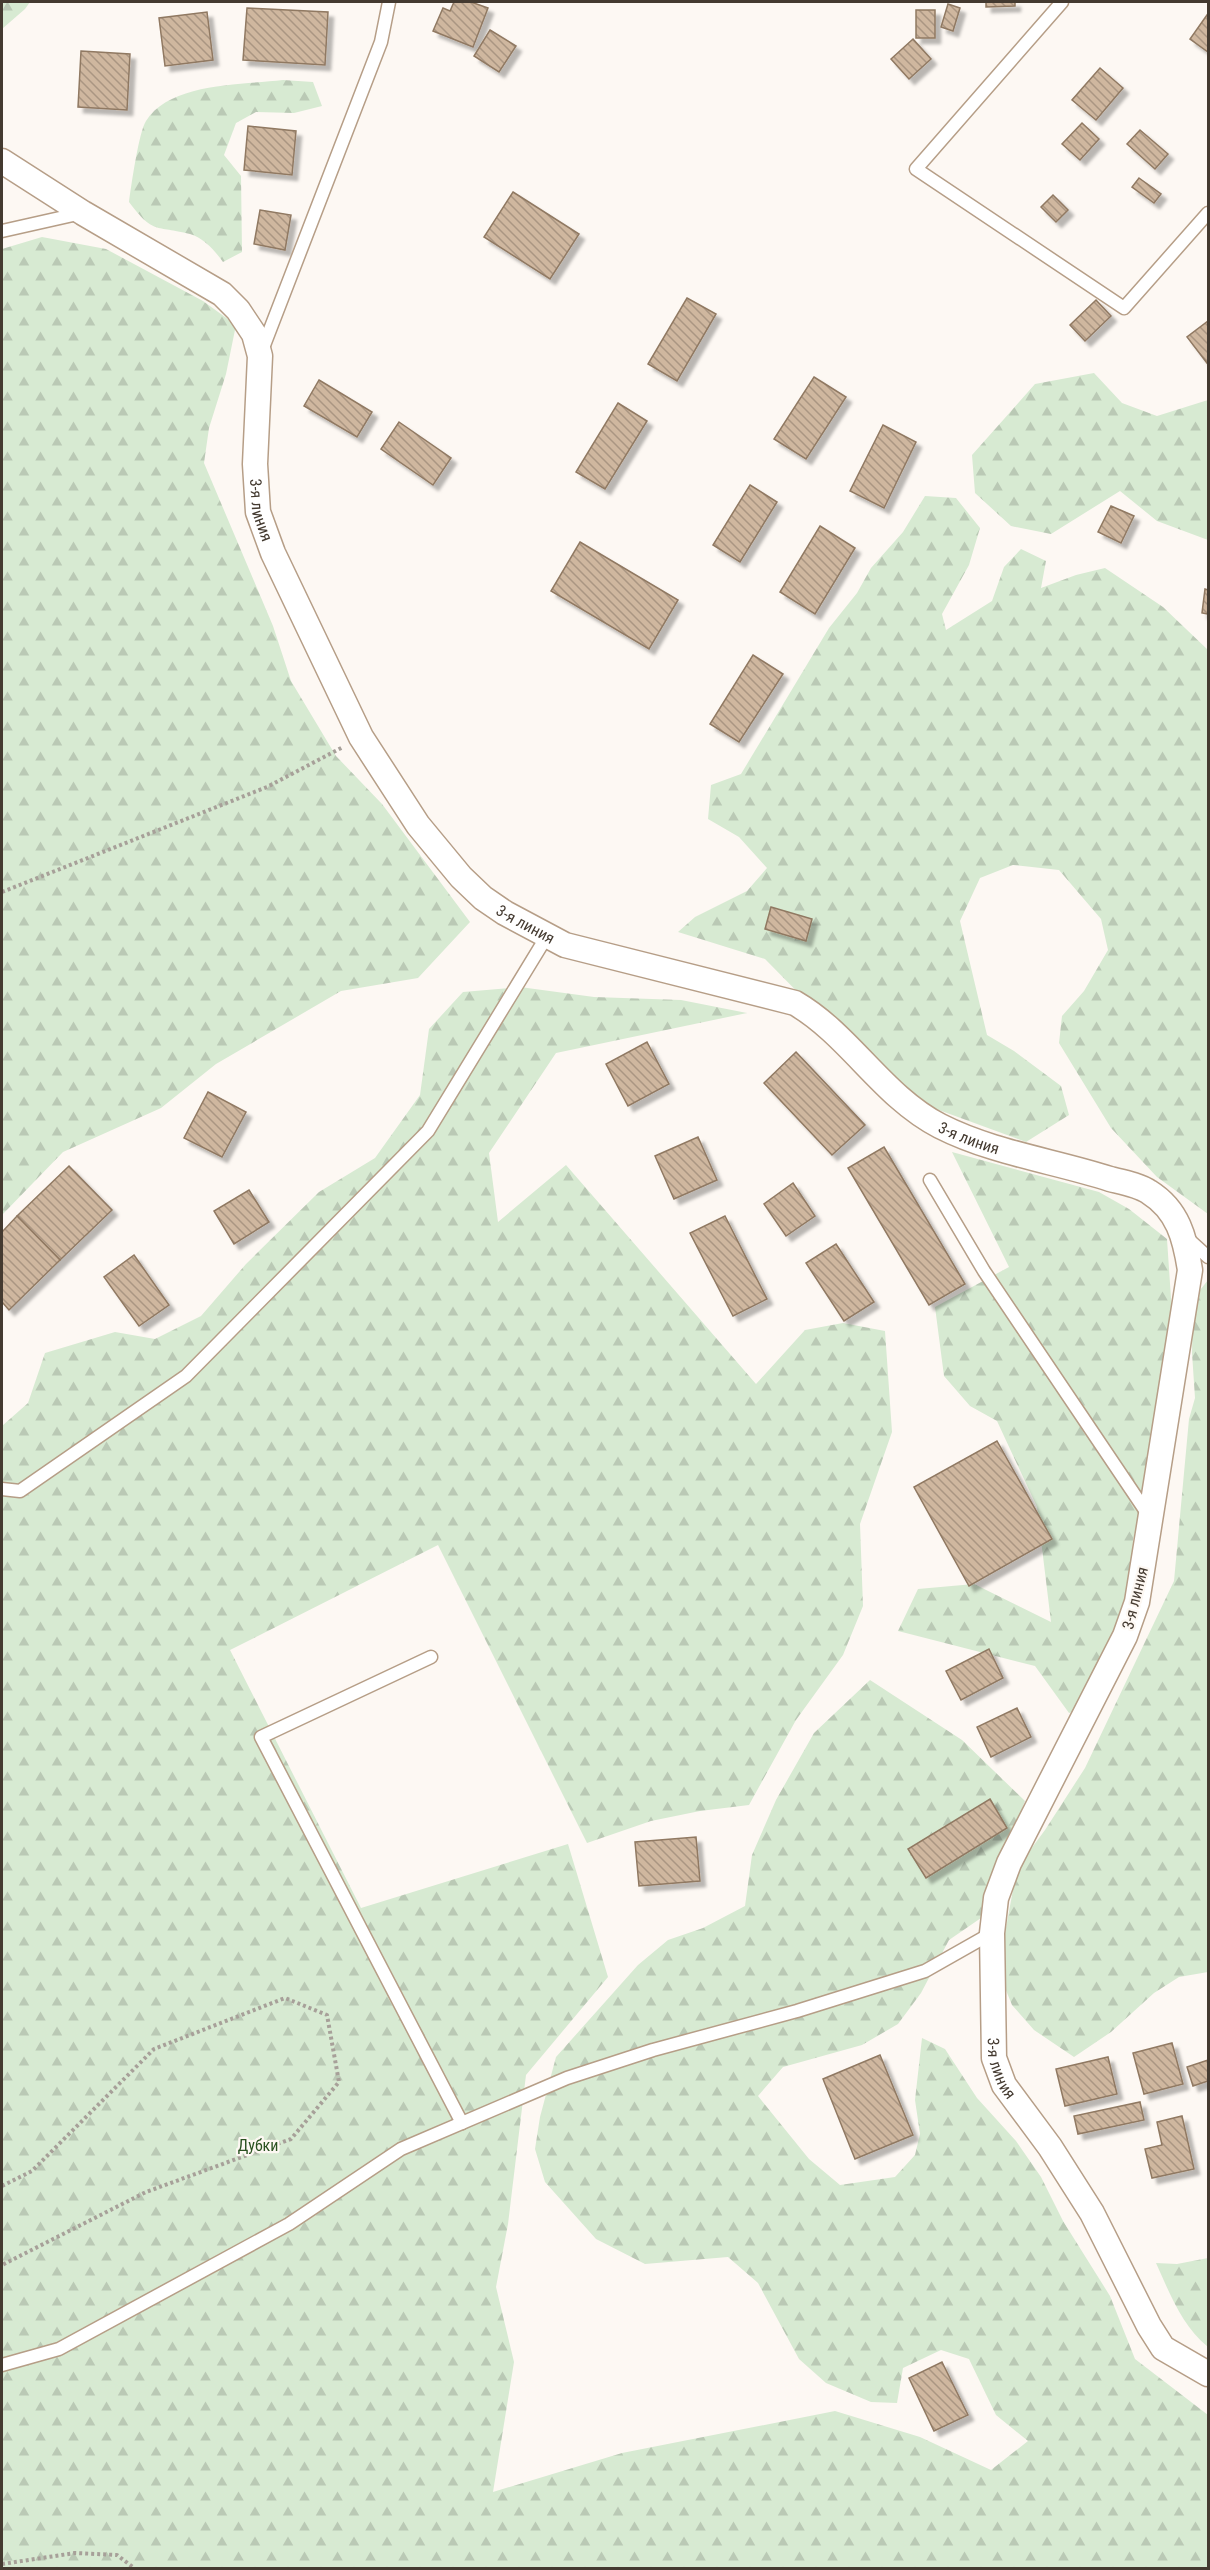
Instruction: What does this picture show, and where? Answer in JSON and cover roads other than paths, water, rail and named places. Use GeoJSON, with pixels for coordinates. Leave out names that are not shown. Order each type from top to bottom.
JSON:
{"type":"FeatureCollection","features":[{"type":"Feature","properties":{"kind":"street","name":"3-я линия"},"geometry":{"type":"LineString","coordinates":[[2,161],[83,213],[222,294],[238,310],[254,334],[260,357],[255,428],[258,512],[273,553],[361,737],[418,825],[460,877],[505,913],[565,945],[795,1003],[818,1016],[873,1076],[903,1102],[940,1127],[1010,1152],[1080,1169],[1148,1191],[1170,1210],[1184,1235],[1190,1270],[1137,1602],[1125,1636],[1009,1863],[996,1898],[992,1933],[994,2058],[1004,2085],[1050,2147],[1092,2213],[1149,2326],[1163,2348],[1209,2374]]}},
{"type":"Feature","properties":{"kind":"lane"},"geometry":{"type":"LineString","coordinates":[[260,357],[381,42],[389,2]]}},
{"type":"Feature","properties":{"kind":"lane"},"geometry":{"type":"LineString","coordinates":[[1062,2],[916,169],[1124,308],[1209,213]]}},
{"type":"Feature","properties":{"kind":"lane"},"geometry":{"type":"LineString","coordinates":[[2,231],[83,213]]}},
{"type":"Feature","properties":{"kind":"lane"},"geometry":{"type":"LineString","coordinates":[[2,1489],[20,1491],[186,1376],[420,1140],[428,1131],[547,936]]}},
{"type":"Feature","properties":{"kind":"lane"},"geometry":{"type":"LineString","coordinates":[[930,1180],[984,1271],[1150,1518]]}},
{"type":"Feature","properties":{"kind":"lane"},"geometry":{"type":"LineString","coordinates":[[1184,1235],[1209,1257]]}},
{"type":"Feature","properties":{"kind":"lane"},"geometry":{"type":"LineString","coordinates":[[431,1657],[261,1737],[462,2124]]}},
{"type":"Feature","properties":{"kind":"lane"},"geometry":{"type":"LineString","coordinates":[[2,2365],[59,2349],[289,2224],[401,2149],[588,2071],[925,1971],[992,1933]]}},
{"type":"Feature","properties":{"kind":"park label","name":"Дубки"},"geometry":{"type":"Point","coordinates":[258,2145]}}]}
